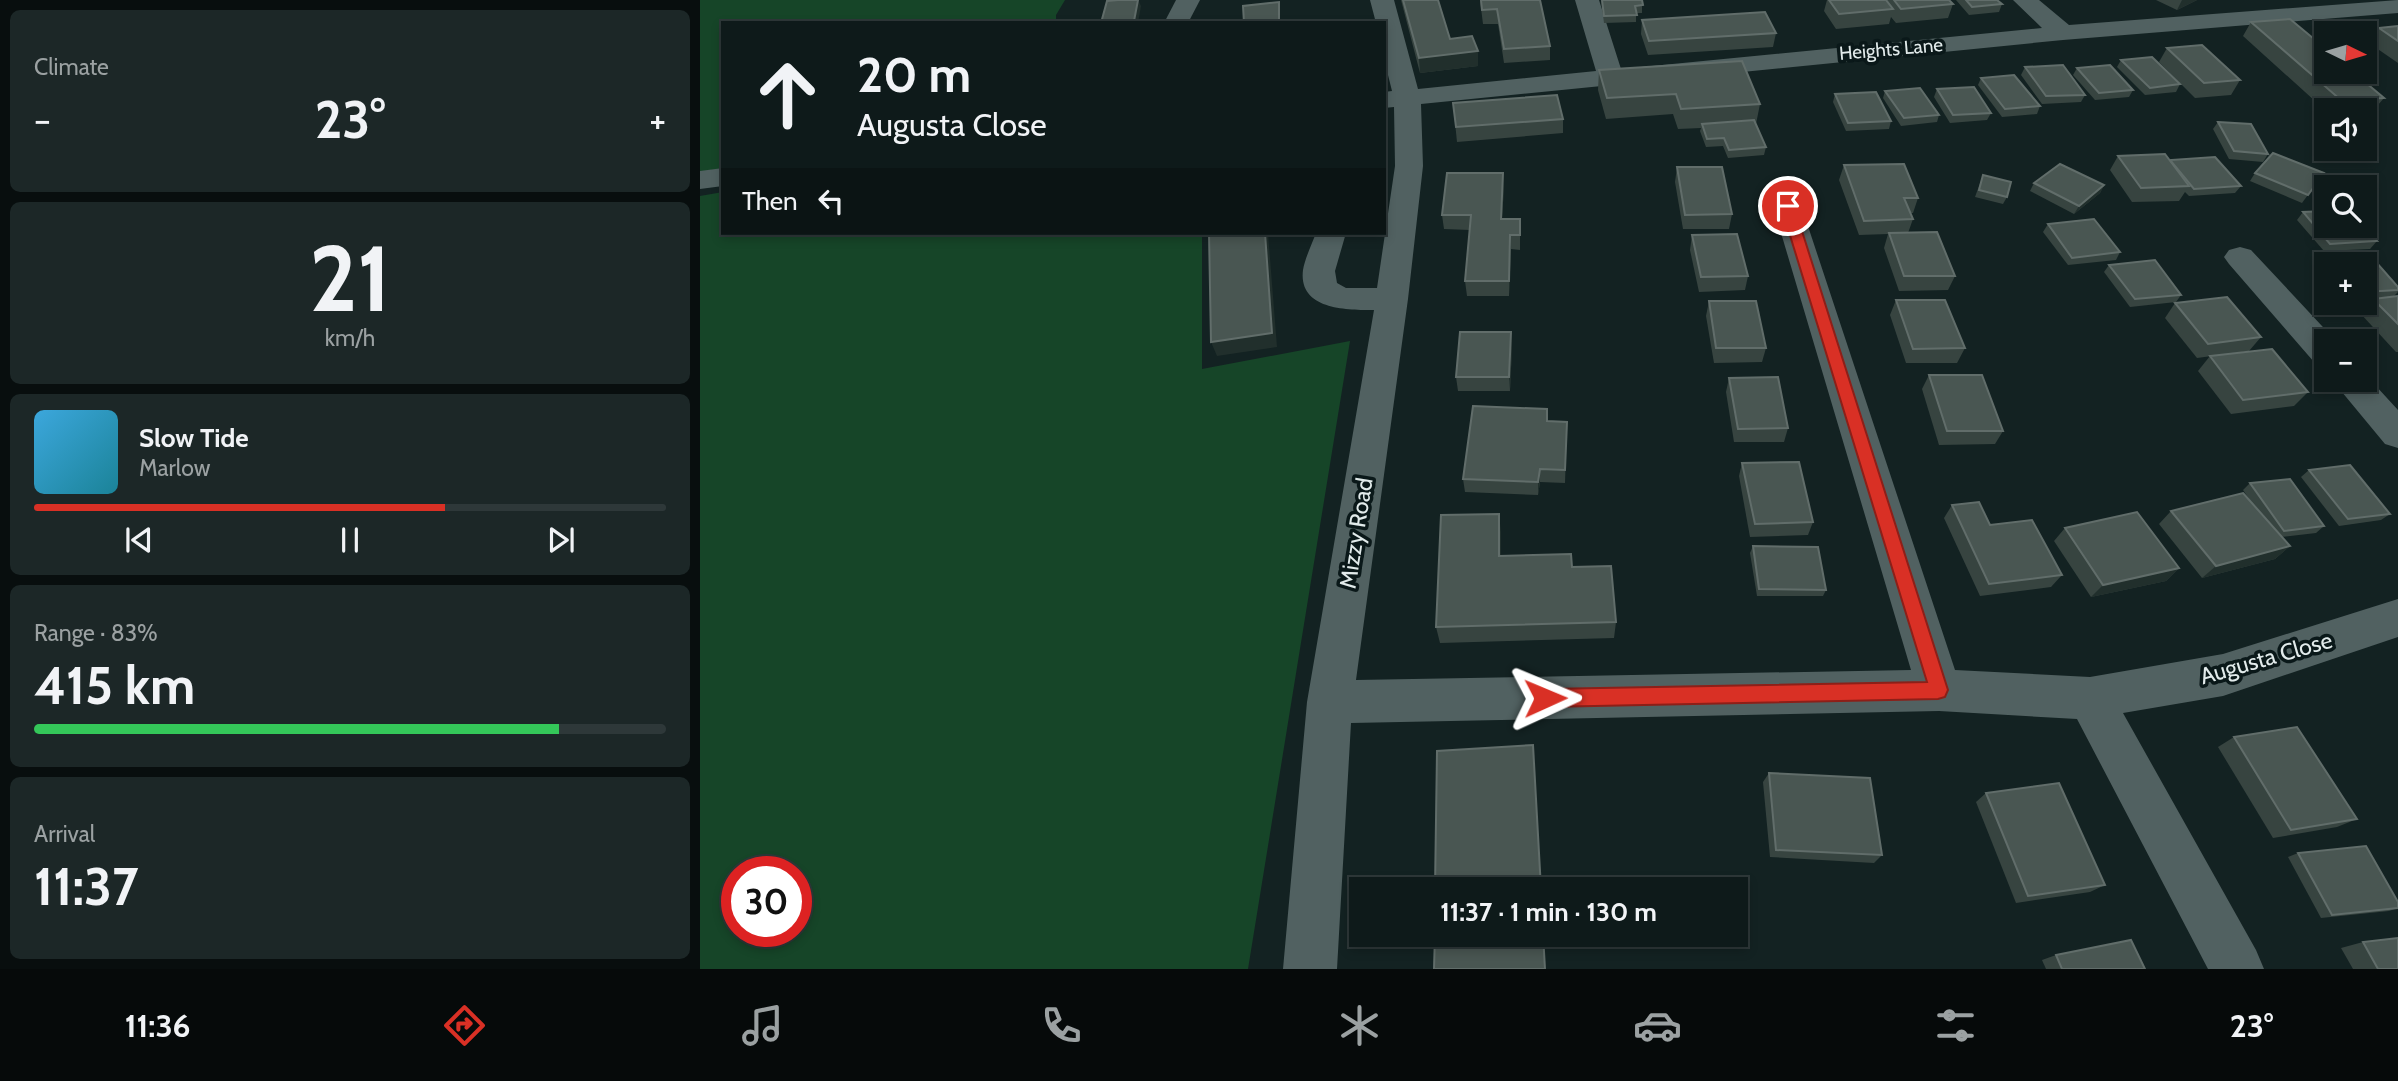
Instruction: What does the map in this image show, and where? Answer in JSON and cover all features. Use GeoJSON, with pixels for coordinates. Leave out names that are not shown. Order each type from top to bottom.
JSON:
{"type":"FeatureCollection","features":[{"type":"Feature","properties":{"kind":"street"},"geometry":{"type":"LineString","coordinates":[[1177,21],[1188,0]]}},
{"type":"Feature","properties":{"kind":"street","name":"Mizzy Road"},"geometry":{"type":"LineString","coordinates":[[1381,0],[1384,21]]}},
{"type":"Feature","properties":{"kind":"street"},"geometry":{"type":"LineString","coordinates":[[1587,0],[1610,76]]}},
{"type":"Feature","properties":{"kind":"street"},"geometry":{"type":"LineString","coordinates":[[2025,0],[2063,33]]}},
{"type":"Feature","properties":{"kind":"street","name":"Heights Lane"},"geometry":{"type":"LineString","coordinates":[[1396,99],[2063,33],[2395,9]]}},
{"type":"Feature","properties":{"kind":"street","name":"Mizzy Road"},"geometry":{"type":"LineString","coordinates":[[1310,969],[1330,702],[1392,299],[1409,166],[1386,33]]}},
{"type":"Feature","properties":{"kind":"street"},"geometry":{"type":"LineString","coordinates":[[700,180],[721,177]]}},
{"type":"Feature","properties":{"kind":"street"},"geometry":{"type":"LineString","coordinates":[[1788,206],[1938,690]]}},
{"type":"Feature","properties":{"kind":"street"},"geometry":{"type":"LineString","coordinates":[[1330,235],[1319,271],[1322,289],[1341,299],[1392,299]]}},
{"type":"Feature","properties":{"kind":"street"},"geometry":{"type":"LineString","coordinates":[[2240,257],[2314,340]]}},
{"type":"Feature","properties":{"kind":"street"},"geometry":{"type":"LineString","coordinates":[[2361,392],[2398,433]]}},
{"type":"Feature","properties":{"kind":"street","name":"Augusta Close"},"geometry":{"type":"LineString","coordinates":[[1330,702],[1938,690],[2090,698],[2223,675],[2398,618]]}},
{"type":"Feature","properties":{"kind":"street"},"geometry":{"type":"LineString","coordinates":[[2090,698],[2237,969]]}},
{"type":"Feature","properties":{"kind":"green space"},"geometry":{"type":"Polygon","coordinates":[[[700,0],[1065,0],[1056,15],[1056,21],[721,21],[721,168],[700,172],[700,0]]]}},
{"type":"Feature","properties":{"kind":"green space"},"geometry":{"type":"Polygon","coordinates":[[[721,192],[721,235],[1202,235],[1202,369],[1350,341],[1248,969],[700,969],[700,196],[721,192]]]}},
{"type":"Feature","properties":{"kind":"building"},"geometry":{"type":"Polygon","coordinates":[[[1138,0],[1134,21],[1102,21],[1107,1],[1138,0]]]}},
{"type":"Feature","properties":{"kind":"building"},"geometry":{"type":"Polygon","coordinates":[[[1403,0],[1438,0],[1450,39],[1472,36],[1478,51],[1419,58],[1403,0]]]}},
{"type":"Feature","properties":{"kind":"building"},"geometry":{"type":"Polygon","coordinates":[[[1481,0],[1540,0],[1550,46],[1504,49],[1497,9],[1482,10],[1481,0]]]}},
{"type":"Feature","properties":{"kind":"building"},"geometry":{"type":"Polygon","coordinates":[[[1602,0],[1642,0],[1643,5],[1635,6],[1637,15],[1604,16],[1602,0]]]}},
{"type":"Feature","properties":{"kind":"building"},"geometry":{"type":"Polygon","coordinates":[[[1829,0],[1886,0],[1893,9],[1839,14],[1829,0]]]}},
{"type":"Feature","properties":{"kind":"building"},"geometry":{"type":"Polygon","coordinates":[[[1894,0],[1949,0],[1953,4],[1901,9],[1894,0]]]}},
{"type":"Feature","properties":{"kind":"building"},"geometry":{"type":"Polygon","coordinates":[[[1966,0],[1997,0],[2002,4],[1972,7],[1966,0]]]}},
{"type":"Feature","properties":{"kind":"building"},"geometry":{"type":"Polygon","coordinates":[[[1279,2],[1279,21],[1244,21],[1243,6],[1279,2]]]}},
{"type":"Feature","properties":{"kind":"building"},"geometry":{"type":"Polygon","coordinates":[[[1765,12],[1776,33],[1649,41],[1642,20],[1765,12]]]}},
{"type":"Feature","properties":{"kind":"building"},"geometry":{"type":"Polygon","coordinates":[[[2290,19],[2314,39],[2314,77],[2251,22],[2290,19]]]}},
{"type":"Feature","properties":{"kind":"building"},"geometry":{"type":"Polygon","coordinates":[[[2398,26],[2398,41],[2379,28],[2398,26]]]}},
{"type":"Feature","properties":{"kind":"building"},"geometry":{"type":"Polygon","coordinates":[[[2202,45],[2240,80],[2204,83],[2167,48],[2202,45]]]}},
{"type":"Feature","properties":{"kind":"building"},"geometry":{"type":"Polygon","coordinates":[[[2152,57],[2180,84],[2150,88],[2121,60],[2152,57]]]}},
{"type":"Feature","properties":{"kind":"building"},"geometry":{"type":"Polygon","coordinates":[[[1742,61],[1760,104],[1681,109],[1676,94],[1607,98],[1599,70],[1742,61]]]}},
{"type":"Feature","properties":{"kind":"building"},"geometry":{"type":"Polygon","coordinates":[[[2063,65],[2085,95],[2046,96],[2025,67],[2063,65]]]}},
{"type":"Feature","properties":{"kind":"building"},"geometry":{"type":"Polygon","coordinates":[[[2110,65],[2133,90],[2099,93],[2077,68],[2110,65]]]}},
{"type":"Feature","properties":{"kind":"building"},"geometry":{"type":"Polygon","coordinates":[[[2014,75],[2040,106],[2005,109],[1981,78],[2014,75]]]}},
{"type":"Feature","properties":{"kind":"building"},"geometry":{"type":"Polygon","coordinates":[[[2322,84],[2367,84],[2384,98],[2377,98],[2339,98],[2322,84]]]}},
{"type":"Feature","properties":{"kind":"building"},"geometry":{"type":"Polygon","coordinates":[[[1974,87],[1991,113],[1953,115],[1937,89],[1974,87]]]}},
{"type":"Feature","properties":{"kind":"building"},"geometry":{"type":"Polygon","coordinates":[[[1920,88],[1939,115],[1904,118],[1885,91],[1920,88]]]}},
{"type":"Feature","properties":{"kind":"building"},"geometry":{"type":"Polygon","coordinates":[[[1876,92],[1891,121],[1848,123],[1835,94],[1876,92]]]}},
{"type":"Feature","properties":{"kind":"building"},"geometry":{"type":"Polygon","coordinates":[[[1557,95],[1563,119],[1456,127],[1453,103],[1557,95]]]}},
{"type":"Feature","properties":{"kind":"building"},"geometry":{"type":"Polygon","coordinates":[[[1754,120],[1766,147],[1729,150],[1724,138],[1707,139],[1702,124],[1754,120]]]}},
{"type":"Feature","properties":{"kind":"building"},"geometry":{"type":"Polygon","coordinates":[[[2218,122],[2251,124],[2268,154],[2234,151],[2218,122]]]}},
{"type":"Feature","properties":{"kind":"building"},"geometry":{"type":"Polygon","coordinates":[[[2273,153],[2324,173],[2314,175],[2314,187],[2308,195],[2255,173],[2273,153]]]}},
{"type":"Feature","properties":{"kind":"building"},"geometry":{"type":"Polygon","coordinates":[[[2165,154],[2189,186],[2141,188],[2118,156],[2165,154]]]}},
{"type":"Feature","properties":{"kind":"building"},"geometry":{"type":"Polygon","coordinates":[[[2215,157],[2241,186],[2194,189],[2170,160],[2215,157]]]}},
{"type":"Feature","properties":{"kind":"building"},"geometry":{"type":"Polygon","coordinates":[[[1904,164],[1918,198],[1904,198],[1913,219],[1864,221],[1844,165],[1904,164]]]}},
{"type":"Feature","properties":{"kind":"building"},"geometry":{"type":"Polygon","coordinates":[[[2060,164],[2104,185],[2079,206],[2034,183],[2060,164]]]}},
{"type":"Feature","properties":{"kind":"building"},"geometry":{"type":"Polygon","coordinates":[[[1677,167],[1722,167],[1732,214],[1685,215],[1677,167]]]}},
{"type":"Feature","properties":{"kind":"building"},"geometry":{"type":"Polygon","coordinates":[[[1447,173],[1503,173],[1501,219],[1520,219],[1520,235],[1510,235],[1509,281],[1465,281],[1471,215],[1442,215],[1447,173]]]}},
{"type":"Feature","properties":{"kind":"building"},"geometry":{"type":"Polygon","coordinates":[[[1983,175],[2011,182],[2007,197],[1979,190],[1983,175]]]}},
{"type":"Feature","properties":{"kind":"building"},"geometry":{"type":"Polygon","coordinates":[[[2303,212],[2314,212],[2314,225],[2303,212]]]}},
{"type":"Feature","properties":{"kind":"building"},"geometry":{"type":"Polygon","coordinates":[[[2094,219],[2120,252],[2072,258],[2048,224],[2094,219]]]}},
{"type":"Feature","properties":{"kind":"building"},"geometry":{"type":"Polygon","coordinates":[[[1937,232],[1955,276],[1904,276],[1889,233],[1937,232]]]}},
{"type":"Feature","properties":{"kind":"building"},"geometry":{"type":"Polygon","coordinates":[[[1737,234],[1748,276],[1701,277],[1692,235],[1737,234]]]}},
{"type":"Feature","properties":{"kind":"building"},"geometry":{"type":"Polygon","coordinates":[[[1209,235],[1265,235],[1272,333],[1211,342],[1209,235]]]}},
{"type":"Feature","properties":{"kind":"building"},"geometry":{"type":"Polygon","coordinates":[[[2325,238],[2374,238],[2377,241],[2330,244],[2325,238]]]}},
{"type":"Feature","properties":{"kind":"building"},"geometry":{"type":"Polygon","coordinates":[[[2155,260],[2181,295],[2135,299],[2109,265],[2155,260]]]}},
{"type":"Feature","properties":{"kind":"building"},"geometry":{"type":"Polygon","coordinates":[[[2377,263],[2398,287],[2398,290],[2377,291],[2377,263]]]}},
{"type":"Feature","properties":{"kind":"building"},"geometry":{"type":"Polygon","coordinates":[[[2398,296],[2398,324],[2377,303],[2377,299],[2398,296]]]}},
{"type":"Feature","properties":{"kind":"building"},"geometry":{"type":"Polygon","coordinates":[[[2227,297],[2261,337],[2208,344],[2175,303],[2227,297]]]}},
{"type":"Feature","properties":{"kind":"building"},"geometry":{"type":"Polygon","coordinates":[[[1896,300],[1945,300],[1965,348],[1913,349],[1896,300]]]}},
{"type":"Feature","properties":{"kind":"building"},"geometry":{"type":"Polygon","coordinates":[[[1709,301],[1756,301],[1766,348],[1716,348],[1709,301]]]}},
{"type":"Feature","properties":{"kind":"building"},"geometry":{"type":"Polygon","coordinates":[[[1460,332],[1511,332],[1509,377],[1456,377],[1460,332]]]}},
{"type":"Feature","properties":{"kind":"building"},"geometry":{"type":"Polygon","coordinates":[[[2272,349],[2308,392],[2243,400],[2210,356],[2272,349]]]}},
{"type":"Feature","properties":{"kind":"building"},"geometry":{"type":"Polygon","coordinates":[[[1929,375],[1982,375],[2003,431],[1947,431],[1929,375]]]}},
{"type":"Feature","properties":{"kind":"building"},"geometry":{"type":"Polygon","coordinates":[[[1778,377],[1788,428],[1738,429],[1729,378],[1778,377]]]}},
{"type":"Feature","properties":{"kind":"building"},"geometry":{"type":"Polygon","coordinates":[[[1473,406],[1547,409],[1547,421],[1567,422],[1565,470],[1540,469],[1538,482],[1463,479],[1473,406]]]}},
{"type":"Feature","properties":{"kind":"building"},"geometry":{"type":"Polygon","coordinates":[[[1799,462],[1813,522],[1755,524],[1742,463],[1799,462]]]}},
{"type":"Feature","properties":{"kind":"building"},"geometry":{"type":"Polygon","coordinates":[[[2350,465],[2390,514],[2348,519],[2309,470],[2350,465]]]}},
{"type":"Feature","properties":{"kind":"building"},"geometry":{"type":"Polygon","coordinates":[[[2290,479],[2324,526],[2284,531],[2250,483],[2290,479]]]}},
{"type":"Feature","properties":{"kind":"building"},"geometry":{"type":"Polygon","coordinates":[[[2243,493],[2290,546],[2216,566],[2171,511],[2243,493]]]}},
{"type":"Feature","properties":{"kind":"building"},"geometry":{"type":"Polygon","coordinates":[[[1979,502],[1990,525],[2032,520],[2062,575],[1989,584],[1952,505],[1979,502]]]}},
{"type":"Feature","properties":{"kind":"building"},"geometry":{"type":"Polygon","coordinates":[[[2137,512],[2179,568],[2103,585],[2065,528],[2137,512]]]}},
{"type":"Feature","properties":{"kind":"building"},"geometry":{"type":"Polygon","coordinates":[[[1499,514],[1499,556],[1571,554],[1572,567],[1611,566],[1616,622],[1436,627],[1441,515],[1499,514]]]}},
{"type":"Feature","properties":{"kind":"building"},"geometry":{"type":"Polygon","coordinates":[[[1753,546],[1818,547],[1826,590],[1759,589],[1753,546]]]}},
{"type":"Feature","properties":{"kind":"building"},"geometry":{"type":"Polygon","coordinates":[[[2297,727],[2357,819],[2291,830],[2234,737],[2297,727]]]}},
{"type":"Feature","properties":{"kind":"building"},"geometry":{"type":"Polygon","coordinates":[[[1533,745],[1540,877],[1435,877],[1437,751],[1533,745]]]}},
{"type":"Feature","properties":{"kind":"building"},"geometry":{"type":"Polygon","coordinates":[[[1769,773],[1870,778],[1882,855],[1776,850],[1769,773]]]}},
{"type":"Feature","properties":{"kind":"building"},"geometry":{"type":"Polygon","coordinates":[[[2059,783],[2105,885],[2028,896],[1986,793],[2059,783]]]}},
{"type":"Feature","properties":{"kind":"building"},"geometry":{"type":"Polygon","coordinates":[[[2366,846],[2398,902],[2398,908],[2332,915],[2298,853],[2366,846]]]}},
{"type":"Feature","properties":{"kind":"building"},"geometry":{"type":"Polygon","coordinates":[[[2398,938],[2398,969],[2378,969],[2363,942],[2398,938]]]}},
{"type":"Feature","properties":{"kind":"building"},"geometry":{"type":"Polygon","coordinates":[[[2131,940],[2145,969],[2062,969],[2056,955],[2131,940]]]}},
{"type":"Feature","properties":{"kind":"building"},"geometry":{"type":"Polygon","coordinates":[[[1435,947],[1544,947],[1545,969],[1434,969],[1435,947]]]}},
{"type":"Feature","properties":{"kind":"route"},"geometry":{"type":"LineString","coordinates":[[1545,698],[1938,690],[1788,206]]}}]}
